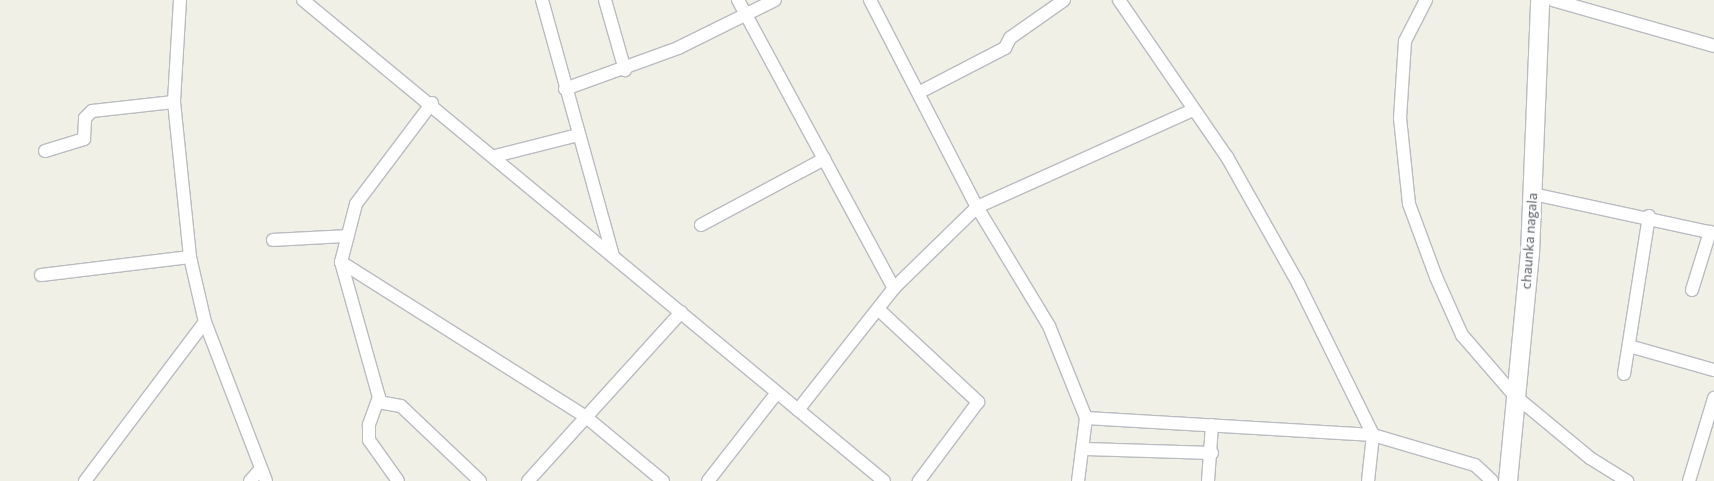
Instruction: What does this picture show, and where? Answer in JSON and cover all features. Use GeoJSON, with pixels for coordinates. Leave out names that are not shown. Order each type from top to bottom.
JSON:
{"type":"FeatureCollection","features":[{"type":"Feature","properties":{"kind":"main road","name":"chaunka nagala"},"geometry":{"type":"LineString","coordinates":[[1508,481],[1533,194],[1540,0]]}},
{"type":"Feature","properties":{"kind":"street"},"geometry":{"type":"LineString","coordinates":[[180,0],[174,102],[190,257],[205,322],[263,475],[250,481]]}},
{"type":"Feature","properties":{"kind":"street"},"geometry":{"type":"LineString","coordinates":[[303,0],[432,103],[612,253],[776,394],[884,481]]}},
{"type":"Feature","properties":{"kind":"street"},"geometry":{"type":"LineString","coordinates":[[542,0],[578,136],[612,253]]}},
{"type":"Feature","properties":{"kind":"street"},"geometry":{"type":"LineString","coordinates":[[604,0],[625,70]]}},
{"type":"Feature","properties":{"kind":"street"},"geometry":{"type":"LineString","coordinates":[[738,0],[894,288]]}},
{"type":"Feature","properties":{"kind":"street"},"geometry":{"type":"LineString","coordinates":[[566,89],[625,70],[775,0]]}},
{"type":"Feature","properties":{"kind":"street"},"geometry":{"type":"LineString","coordinates":[[870,0],[920,92],[977,207],[1049,326],[1086,418],[1086,449],[1078,481]]}},
{"type":"Feature","properties":{"kind":"street"},"geometry":{"type":"LineString","coordinates":[[920,92],[1005,48],[1010,38],[1064,0]]}},
{"type":"Feature","properties":{"kind":"street"},"geometry":{"type":"LineString","coordinates":[[1119,0],[1260,213],[1374,435],[1368,481]]}},
{"type":"Feature","properties":{"kind":"street"},"geometry":{"type":"LineString","coordinates":[[1426,0],[1405,40],[1401,63],[1400,118],[1409,204],[1453,319],[1473,350],[1514,395],[1590,458],[1627,481]]}},
{"type":"Feature","properties":{"kind":"street"},"geometry":{"type":"LineString","coordinates":[[1553,0],[1714,46]]}},
{"type":"Feature","properties":{"kind":"street"},"geometry":{"type":"LineString","coordinates":[[45,151],[84,139],[86,118],[92,111],[174,102]]}},
{"type":"Feature","properties":{"kind":"street"},"geometry":{"type":"LineString","coordinates":[[398,481],[369,440],[369,425],[378,402],[341,262],[356,204],[432,103]]}},
{"type":"Feature","properties":{"kind":"street"},"geometry":{"type":"LineString","coordinates":[[798,410],[894,288],[977,207],[1191,111]]}},
{"type":"Feature","properties":{"kind":"street"},"geometry":{"type":"LineString","coordinates":[[495,156],[578,136]]}},
{"type":"Feature","properties":{"kind":"street"},"geometry":{"type":"LineString","coordinates":[[701,225],[824,159]]}},
{"type":"Feature","properties":{"kind":"street"},"geometry":{"type":"LineString","coordinates":[[1533,194],[1650,216],[1712,233],[1692,290]]}},
{"type":"Feature","properties":{"kind":"street"},"geometry":{"type":"LineString","coordinates":[[1624,374],[1650,216]]}},
{"type":"Feature","properties":{"kind":"street"},"geometry":{"type":"LineString","coordinates":[[273,240],[348,236]]}},
{"type":"Feature","properties":{"kind":"street"},"geometry":{"type":"LineString","coordinates":[[41,275],[190,257]]}},
{"type":"Feature","properties":{"kind":"street"},"geometry":{"type":"LineString","coordinates":[[341,262],[586,418],[663,481]]}},
{"type":"Feature","properties":{"kind":"street"},"geometry":{"type":"LineString","coordinates":[[878,309],[978,402],[919,481]]}},
{"type":"Feature","properties":{"kind":"street"},"geometry":{"type":"LineString","coordinates":[[528,481],[681,312]]}},
{"type":"Feature","properties":{"kind":"street"},"geometry":{"type":"LineString","coordinates":[[85,481],[205,322]]}},
{"type":"Feature","properties":{"kind":"street"},"geometry":{"type":"LineString","coordinates":[[1629,346],[1714,370]]}},
{"type":"Feature","properties":{"kind":"street"},"geometry":{"type":"LineString","coordinates":[[708,481],[776,394]]}},
{"type":"Feature","properties":{"kind":"street"},"geometry":{"type":"LineString","coordinates":[[1689,481],[1714,398]]}},
{"type":"Feature","properties":{"kind":"street"},"geometry":{"type":"LineString","coordinates":[[378,402],[401,406],[480,481]]}},
{"type":"Feature","properties":{"kind":"street"},"geometry":{"type":"LineString","coordinates":[[1086,418],[1374,435],[1475,464],[1492,481]]}},
{"type":"Feature","properties":{"kind":"street"},"geometry":{"type":"LineString","coordinates":[[1208,481],[1212,453],[1212,425]]}},
{"type":"Feature","properties":{"kind":"street"},"geometry":{"type":"LineString","coordinates":[[1086,449],[1212,453]]}}]}
